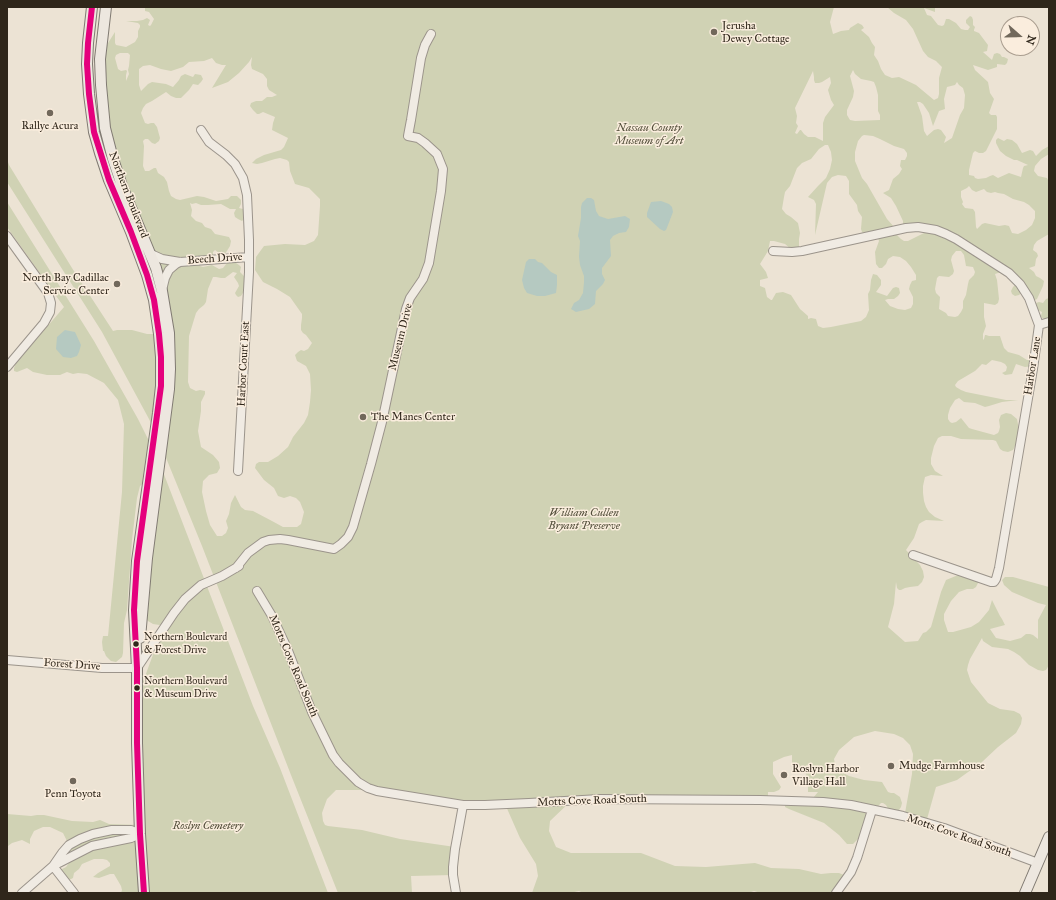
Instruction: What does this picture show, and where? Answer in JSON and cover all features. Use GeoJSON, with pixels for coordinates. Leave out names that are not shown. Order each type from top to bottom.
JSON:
{"type":"FeatureCollection","features":[{"type":"Feature","properties":{"kind":"main road","name":"Northern Boulevard"},"geometry":{"type":"LineString","coordinates":[[92,7],[87,64],[88,94],[94,132],[109,180],[147,275],[154,300],[161,357],[161,386],[138,554],[134,610],[137,668],[137,743],[140,834],[144,893]]}},
{"type":"Feature","properties":{"kind":"main road","name":"Northern Boulevard"},"geometry":{"type":"LineString","coordinates":[[106,7],[101,45],[101,85],[108,140],[122,186],[151,254],[162,290],[168,333],[170,369],[168,409],[146,558],[143,614],[137,668]]}},
{"type":"Feature","properties":{"kind":"main road"},"geometry":{"type":"LineString","coordinates":[[88,43],[101,45]]}},
{"type":"Feature","properties":{"kind":"main road"},"geometry":{"type":"LineString","coordinates":[[1025,893],[1049,837]]}},
{"type":"Feature","properties":{"kind":"street","name":"Museum Drive"},"geometry":{"type":"LineString","coordinates":[[137,668],[174,613],[201,585],[236,568],[267,545],[277,540],[288,540],[334,549],[348,537],[353,527],[379,434],[406,309],[410,298],[423,280],[429,263],[441,191],[443,169],[437,154],[418,138],[408,136],[421,58],[425,45],[431,34]]}},
{"type":"Feature","properties":{"kind":"street","name":"Harbor Court East"},"geometry":{"type":"LineString","coordinates":[[201,130],[209,142],[231,158],[240,170],[247,195],[249,257],[244,384],[238,471]]}},
{"type":"Feature","properties":{"kind":"street","name":"Harbor Lane"},"geometry":{"type":"LineString","coordinates":[[773,251],[802,251],[906,228],[918,227],[936,230],[956,239],[1014,277],[1029,298],[1039,325],[1037,347],[996,580],[992,582],[913,555]]}},
{"type":"Feature","properties":{"kind":"street"},"geometry":{"type":"LineString","coordinates":[[7,236],[48,293],[51,303],[50,312],[44,323],[7,366]]}},
{"type":"Feature","properties":{"kind":"street","name":"Beech Drive"},"geometry":{"type":"LineString","coordinates":[[151,254],[162,259],[180,262],[249,257]]}},
{"type":"Feature","properties":{"kind":"street","name":"Beech Drive"},"geometry":{"type":"LineString","coordinates":[[162,290],[169,270],[180,262]]}},
{"type":"Feature","properties":{"kind":"street"},"geometry":{"type":"LineString","coordinates":[[1039,325],[1049,322]]}},
{"type":"Feature","properties":{"kind":"street","name":"Motts Cove Road South"},"geometry":{"type":"LineString","coordinates":[[257,591],[272,616],[287,648],[312,712],[333,755],[352,777],[363,785],[377,791],[463,804],[506,804],[600,799],[824,802],[851,805],[903,816],[944,828],[1038,863]]}},
{"type":"Feature","properties":{"kind":"street","name":"Forest Drive"},"geometry":{"type":"LineString","coordinates":[[7,660],[102,668],[137,668]]}},
{"type":"Feature","properties":{"kind":"street"},"geometry":{"type":"LineString","coordinates":[[456,893],[453,867],[463,804]]}},
{"type":"Feature","properties":{"kind":"street"},"geometry":{"type":"LineString","coordinates":[[836,893],[854,865],[872,810]]}},
{"type":"Feature","properties":{"kind":"street"},"geometry":{"type":"LineString","coordinates":[[22,893],[53,866],[92,846],[131,838],[140,834]]}},
{"type":"Feature","properties":{"kind":"street"},"geometry":{"type":"LineString","coordinates":[[53,866],[74,893]]}},
{"type":"Feature","properties":{"kind":"green space","name":"William Cullen Bryant Preserve"},"geometry":{"type":"Polygon","coordinates":[[[145,7],[834,7],[830,22],[833,34],[849,30],[858,23],[862,25],[864,28],[861,30],[869,37],[875,47],[874,55],[885,75],[892,78],[899,77],[916,85],[934,100],[938,98],[939,94],[939,78],[942,67],[936,61],[928,57],[923,51],[913,29],[906,20],[887,7],[935,7],[935,12],[924,8],[927,15],[931,16],[938,25],[944,25],[946,19],[949,19],[956,23],[961,29],[965,30],[968,30],[970,27],[966,23],[966,20],[970,16],[972,17],[973,25],[975,27],[974,31],[979,33],[988,45],[987,51],[983,52],[992,60],[994,54],[997,53],[1008,59],[1005,65],[997,64],[997,67],[988,70],[973,65],[975,70],[988,82],[990,93],[994,99],[989,113],[991,115],[996,115],[997,117],[997,129],[986,151],[979,153],[975,151],[973,153],[969,175],[978,179],[993,175],[998,178],[1009,173],[1021,177],[1024,166],[1028,165],[1006,156],[1000,151],[996,143],[998,138],[1004,141],[1007,139],[1012,140],[1017,144],[1022,153],[1030,150],[1033,151],[1036,156],[1049,146],[1049,154],[1041,159],[1035,166],[1034,171],[1038,176],[1047,178],[1048,180],[1049,179],[1049,234],[1037,241],[1034,245],[1033,250],[1038,256],[1035,266],[1029,268],[1036,276],[1044,281],[1037,299],[1035,300],[1022,292],[1015,296],[1011,291],[1015,285],[1019,285],[1004,271],[995,274],[999,299],[998,303],[995,305],[984,303],[984,317],[986,326],[983,334],[983,340],[985,335],[1000,336],[1004,348],[1008,352],[1019,355],[1027,360],[1032,360],[1032,366],[1025,367],[1016,364],[1012,374],[1005,375],[1002,373],[1006,371],[1007,367],[1001,362],[992,360],[986,365],[982,364],[975,371],[958,381],[955,385],[956,387],[966,392],[1006,400],[1018,400],[1002,402],[985,407],[975,403],[964,402],[959,398],[955,400],[950,408],[948,419],[952,423],[961,418],[969,428],[994,435],[999,431],[999,420],[1001,415],[1006,413],[1011,414],[1017,419],[1019,438],[1013,450],[1008,452],[1000,449],[996,441],[993,440],[961,439],[951,436],[942,436],[938,438],[934,446],[931,464],[935,471],[943,476],[931,475],[925,477],[923,493],[924,501],[929,512],[935,517],[944,521],[926,520],[919,524],[914,538],[906,550],[920,565],[924,577],[918,586],[901,590],[897,588],[896,582],[894,604],[888,627],[905,642],[918,641],[923,633],[931,627],[946,580],[968,571],[972,571],[977,572],[979,575],[976,587],[959,592],[951,601],[944,614],[944,620],[948,632],[971,627],[979,622],[989,610],[992,600],[1005,625],[990,629],[996,638],[1010,641],[1021,638],[1026,634],[1030,634],[1038,639],[1038,620],[1046,605],[1012,592],[1004,585],[1002,580],[1005,577],[1013,577],[1049,587],[1049,665],[1046,670],[1038,670],[1008,649],[992,647],[983,641],[982,638],[968,665],[967,670],[971,682],[988,703],[1000,709],[1014,711],[1020,714],[1022,718],[1021,724],[1016,733],[982,762],[957,780],[936,787],[927,819],[905,813],[912,774],[913,754],[910,745],[903,738],[894,734],[875,731],[854,737],[839,750],[834,759],[836,769],[849,776],[864,780],[882,782],[888,792],[894,793],[900,797],[902,803],[899,810],[892,812],[886,805],[881,803],[872,813],[861,836],[853,844],[847,844],[839,835],[824,823],[785,807],[785,804],[813,798],[818,792],[808,792],[808,781],[805,770],[802,768],[792,768],[792,755],[773,762],[773,774],[781,787],[779,790],[774,792],[768,792],[768,797],[572,800],[550,821],[549,831],[556,847],[571,853],[641,853],[675,866],[706,867],[755,863],[771,868],[799,869],[821,874],[839,873],[844,875],[845,881],[836,893],[761,893],[754,891],[748,893],[583,893],[579,891],[570,893],[532,893],[538,876],[536,864],[520,838],[505,804],[485,805],[378,790],[336,790],[327,799],[322,813],[325,825],[362,830],[400,839],[455,847],[453,875],[411,876],[412,893],[338,893],[162,448],[165,306],[113,159],[105,84],[107,81],[104,52],[115,32],[116,45],[126,47],[135,42],[138,37],[140,25],[138,23],[126,21],[137,21],[147,18],[150,20],[148,25],[150,26],[154,19],[149,12],[145,11],[145,7]],[[120,53],[116,55],[115,58],[118,69],[121,71],[127,71],[126,81],[129,74],[128,70],[130,55],[128,53],[120,53]],[[252,57],[239,73],[228,82],[212,88],[226,65],[216,63],[212,58],[204,61],[189,62],[183,67],[171,71],[150,65],[143,66],[139,69],[139,85],[141,91],[152,82],[166,84],[173,87],[181,76],[185,74],[193,77],[195,74],[201,75],[203,79],[198,85],[193,84],[181,98],[171,96],[166,92],[146,104],[143,108],[141,113],[145,123],[154,123],[157,127],[160,138],[155,144],[148,139],[143,141],[143,166],[145,171],[156,168],[158,173],[164,177],[167,182],[171,196],[176,199],[180,200],[197,196],[216,201],[228,199],[231,196],[237,196],[241,200],[239,208],[243,209],[245,213],[242,221],[235,217],[234,213],[236,209],[230,209],[221,204],[201,205],[190,203],[192,210],[191,216],[196,221],[211,229],[215,234],[229,237],[231,241],[225,254],[219,253],[215,250],[213,252],[213,257],[200,264],[200,266],[203,267],[212,265],[219,269],[223,268],[229,262],[236,263],[241,267],[240,272],[245,277],[244,291],[241,296],[238,297],[235,293],[239,286],[234,277],[237,273],[233,272],[225,278],[213,277],[208,289],[206,302],[196,313],[189,336],[188,382],[190,388],[196,391],[205,391],[201,402],[198,431],[201,447],[213,455],[219,462],[220,468],[217,473],[209,475],[203,481],[202,492],[210,525],[217,536],[222,536],[226,533],[228,528],[226,521],[235,495],[241,507],[245,510],[253,511],[283,527],[297,527],[301,524],[304,512],[300,502],[296,498],[290,496],[284,498],[278,496],[274,488],[264,480],[255,468],[256,464],[259,462],[268,462],[288,447],[308,415],[311,390],[310,374],[306,366],[297,361],[295,355],[301,350],[304,351],[308,349],[312,343],[301,330],[302,314],[290,297],[263,282],[255,270],[256,257],[264,246],[285,244],[305,245],[314,241],[318,235],[320,206],[320,199],[309,188],[295,184],[290,171],[289,162],[287,160],[280,158],[257,164],[252,163],[264,155],[281,150],[288,138],[272,130],[275,117],[263,112],[257,114],[250,106],[251,103],[262,101],[267,97],[277,95],[269,90],[267,86],[267,79],[263,74],[252,69],[252,57]],[[853,70],[850,76],[854,91],[847,110],[847,115],[850,120],[880,120],[878,111],[878,95],[874,82],[861,79],[853,70]],[[813,71],[795,108],[797,116],[796,123],[798,126],[795,133],[797,134],[801,130],[808,137],[815,137],[823,141],[823,123],[825,117],[834,105],[828,90],[831,83],[830,77],[822,82],[815,83],[813,71]],[[957,82],[955,85],[947,87],[944,99],[945,109],[939,111],[933,126],[929,113],[923,104],[917,102],[922,116],[924,131],[927,136],[934,130],[941,130],[946,137],[944,143],[952,138],[964,108],[965,95],[963,88],[957,82]],[[862,136],[858,141],[855,152],[855,161],[862,178],[887,219],[895,228],[895,233],[904,241],[908,241],[928,231],[903,227],[903,221],[896,206],[891,198],[883,193],[889,190],[893,179],[902,169],[900,166],[901,160],[905,160],[907,153],[904,149],[873,136],[862,136]],[[825,145],[819,149],[811,159],[802,163],[797,168],[790,186],[785,192],[782,209],[798,223],[800,233],[799,247],[797,249],[791,249],[785,244],[770,241],[768,251],[760,264],[766,272],[768,278],[760,280],[760,286],[765,288],[767,297],[771,300],[776,293],[783,292],[791,295],[800,309],[808,316],[808,319],[816,319],[818,326],[823,328],[861,321],[866,317],[869,310],[868,294],[873,274],[877,275],[881,280],[881,285],[876,292],[887,296],[893,288],[899,288],[900,293],[898,296],[894,299],[885,300],[890,306],[905,310],[911,308],[913,304],[913,297],[909,289],[912,281],[916,280],[916,275],[906,261],[900,257],[893,256],[888,259],[882,268],[879,268],[876,264],[875,252],[879,241],[878,238],[862,232],[862,217],[858,211],[857,205],[849,194],[849,181],[846,176],[838,175],[832,177],[827,183],[815,235],[816,204],[814,200],[808,197],[826,178],[832,160],[828,145],[825,145]],[[969,186],[961,191],[962,204],[965,208],[973,209],[975,212],[977,229],[985,223],[999,226],[1005,225],[1009,226],[1012,233],[1018,234],[1032,225],[1035,218],[1035,211],[1024,202],[1013,199],[1004,194],[987,192],[984,189],[976,192],[969,186]],[[956,251],[951,260],[954,271],[953,274],[949,277],[939,276],[937,278],[935,289],[936,293],[940,297],[939,309],[948,316],[955,317],[958,316],[963,308],[963,301],[966,295],[969,280],[975,272],[973,267],[966,266],[964,255],[961,251],[956,251]]]}},
{"type":"Feature","properties":{"kind":"green space"},"geometry":{"type":"Polygon","coordinates":[[[7,159],[9,165],[72,268],[113,331],[132,330],[147,334],[159,334],[155,432],[102,332],[7,182],[7,159]]]}},
{"type":"Feature","properties":{"kind":"green space"},"geometry":{"type":"Polygon","coordinates":[[[7,202],[94,341],[138,419],[153,449],[148,479],[140,486],[137,498],[132,540],[127,610],[124,623],[123,653],[122,657],[116,662],[111,661],[106,656],[103,651],[102,642],[103,636],[108,636],[122,492],[124,424],[118,400],[104,383],[87,374],[73,374],[67,372],[60,375],[47,375],[33,372],[27,368],[17,372],[14,371],[16,363],[64,307],[7,227],[7,202]]]}},
{"type":"Feature","properties":{"kind":"green space"},"geometry":{"type":"Polygon","coordinates":[[[1049,298],[1049,319],[1046,319],[1042,318],[1042,312],[1035,306],[1036,303],[1043,303],[1049,298]]]}},
{"type":"Feature","properties":{"kind":"green space","name":"Roslyn Cemetery"},"geometry":{"type":"Polygon","coordinates":[[[160,464],[253,706],[280,768],[328,893],[121,893],[121,886],[114,874],[99,878],[93,877],[110,866],[110,863],[107,860],[103,859],[94,859],[82,864],[74,873],[73,878],[67,881],[60,870],[66,867],[77,857],[53,866],[69,845],[63,833],[50,827],[43,827],[34,831],[30,839],[30,844],[22,840],[12,843],[7,848],[7,814],[31,816],[44,815],[72,821],[93,822],[100,820],[109,824],[140,825],[137,698],[154,652],[166,626],[153,624],[148,621],[143,614],[160,464]]]}},
{"type":"Feature","properties":{"kind":"shaded area"},"geometry":{"type":"Polygon","coordinates":[[[587,198],[594,200],[596,211],[599,216],[608,219],[625,216],[630,219],[629,227],[626,232],[613,236],[610,240],[611,256],[602,268],[602,274],[605,280],[596,291],[595,304],[589,309],[576,312],[571,309],[583,293],[584,282],[584,276],[580,265],[580,241],[578,236],[581,207],[582,203],[587,198]]]}},
{"type":"Feature","properties":{"kind":"shaded area"},"geometry":{"type":"Polygon","coordinates":[[[661,201],[669,204],[672,207],[673,212],[666,230],[664,231],[647,217],[651,202],[661,201]]]}},
{"type":"Feature","properties":{"kind":"shaded area"},"geometry":{"type":"Polygon","coordinates":[[[529,259],[535,259],[542,263],[551,272],[557,275],[556,293],[545,296],[537,296],[527,293],[522,280],[526,262],[529,259]]]}},
{"type":"Feature","properties":{"kind":"shaded area"},"geometry":{"type":"Polygon","coordinates":[[[65,330],[75,332],[81,345],[77,356],[71,358],[63,357],[56,349],[57,337],[65,330]]]}},
{"type":"Feature","properties":{"kind":"transit line"},"geometry":{"type":"LineString","coordinates":[[92,7],[87,64],[94,132],[109,180],[147,275],[154,300],[161,357],[161,386],[137,561],[134,610],[137,668],[137,743],[140,834],[144,893]]}},
{"type":"Feature","properties":{"kind":"place","name":"Jerusha Dewey Cottage"},"geometry":{"type":"Point","coordinates":[714,32]}},
{"type":"Feature","properties":{"kind":"place","name":"Rallye Acura"},"geometry":{"type":"Point","coordinates":[50,113]}},
{"type":"Feature","properties":{"kind":"place","name":"North Bay Cadillac Service Center"},"geometry":{"type":"Point","coordinates":[117,284]}},
{"type":"Feature","properties":{"kind":"place","name":"The Manes Center"},"geometry":{"type":"Point","coordinates":[363,417]}},
{"type":"Feature","properties":{"kind":"place","name":"Northern Boulevard & Forest Drive"},"geometry":{"type":"Point","coordinates":[136,644]}},
{"type":"Feature","properties":{"kind":"place","name":"Northern Boulevard & Museum Drive"},"geometry":{"type":"Point","coordinates":[137,688]}},
{"type":"Feature","properties":{"kind":"place","name":"Mudge Farmhouse"},"geometry":{"type":"Point","coordinates":[891,766]}},
{"type":"Feature","properties":{"kind":"place","name":"Roslyn Harbor Village Hall"},"geometry":{"type":"Point","coordinates":[784,775]}},
{"type":"Feature","properties":{"kind":"place","name":"Penn Toyota"},"geometry":{"type":"Point","coordinates":[73,781]}},
{"type":"Feature","properties":{"kind":"park label","name":"Nassau County Museum of Art"},"geometry":{"type":"Point","coordinates":[649,134]}}]}
